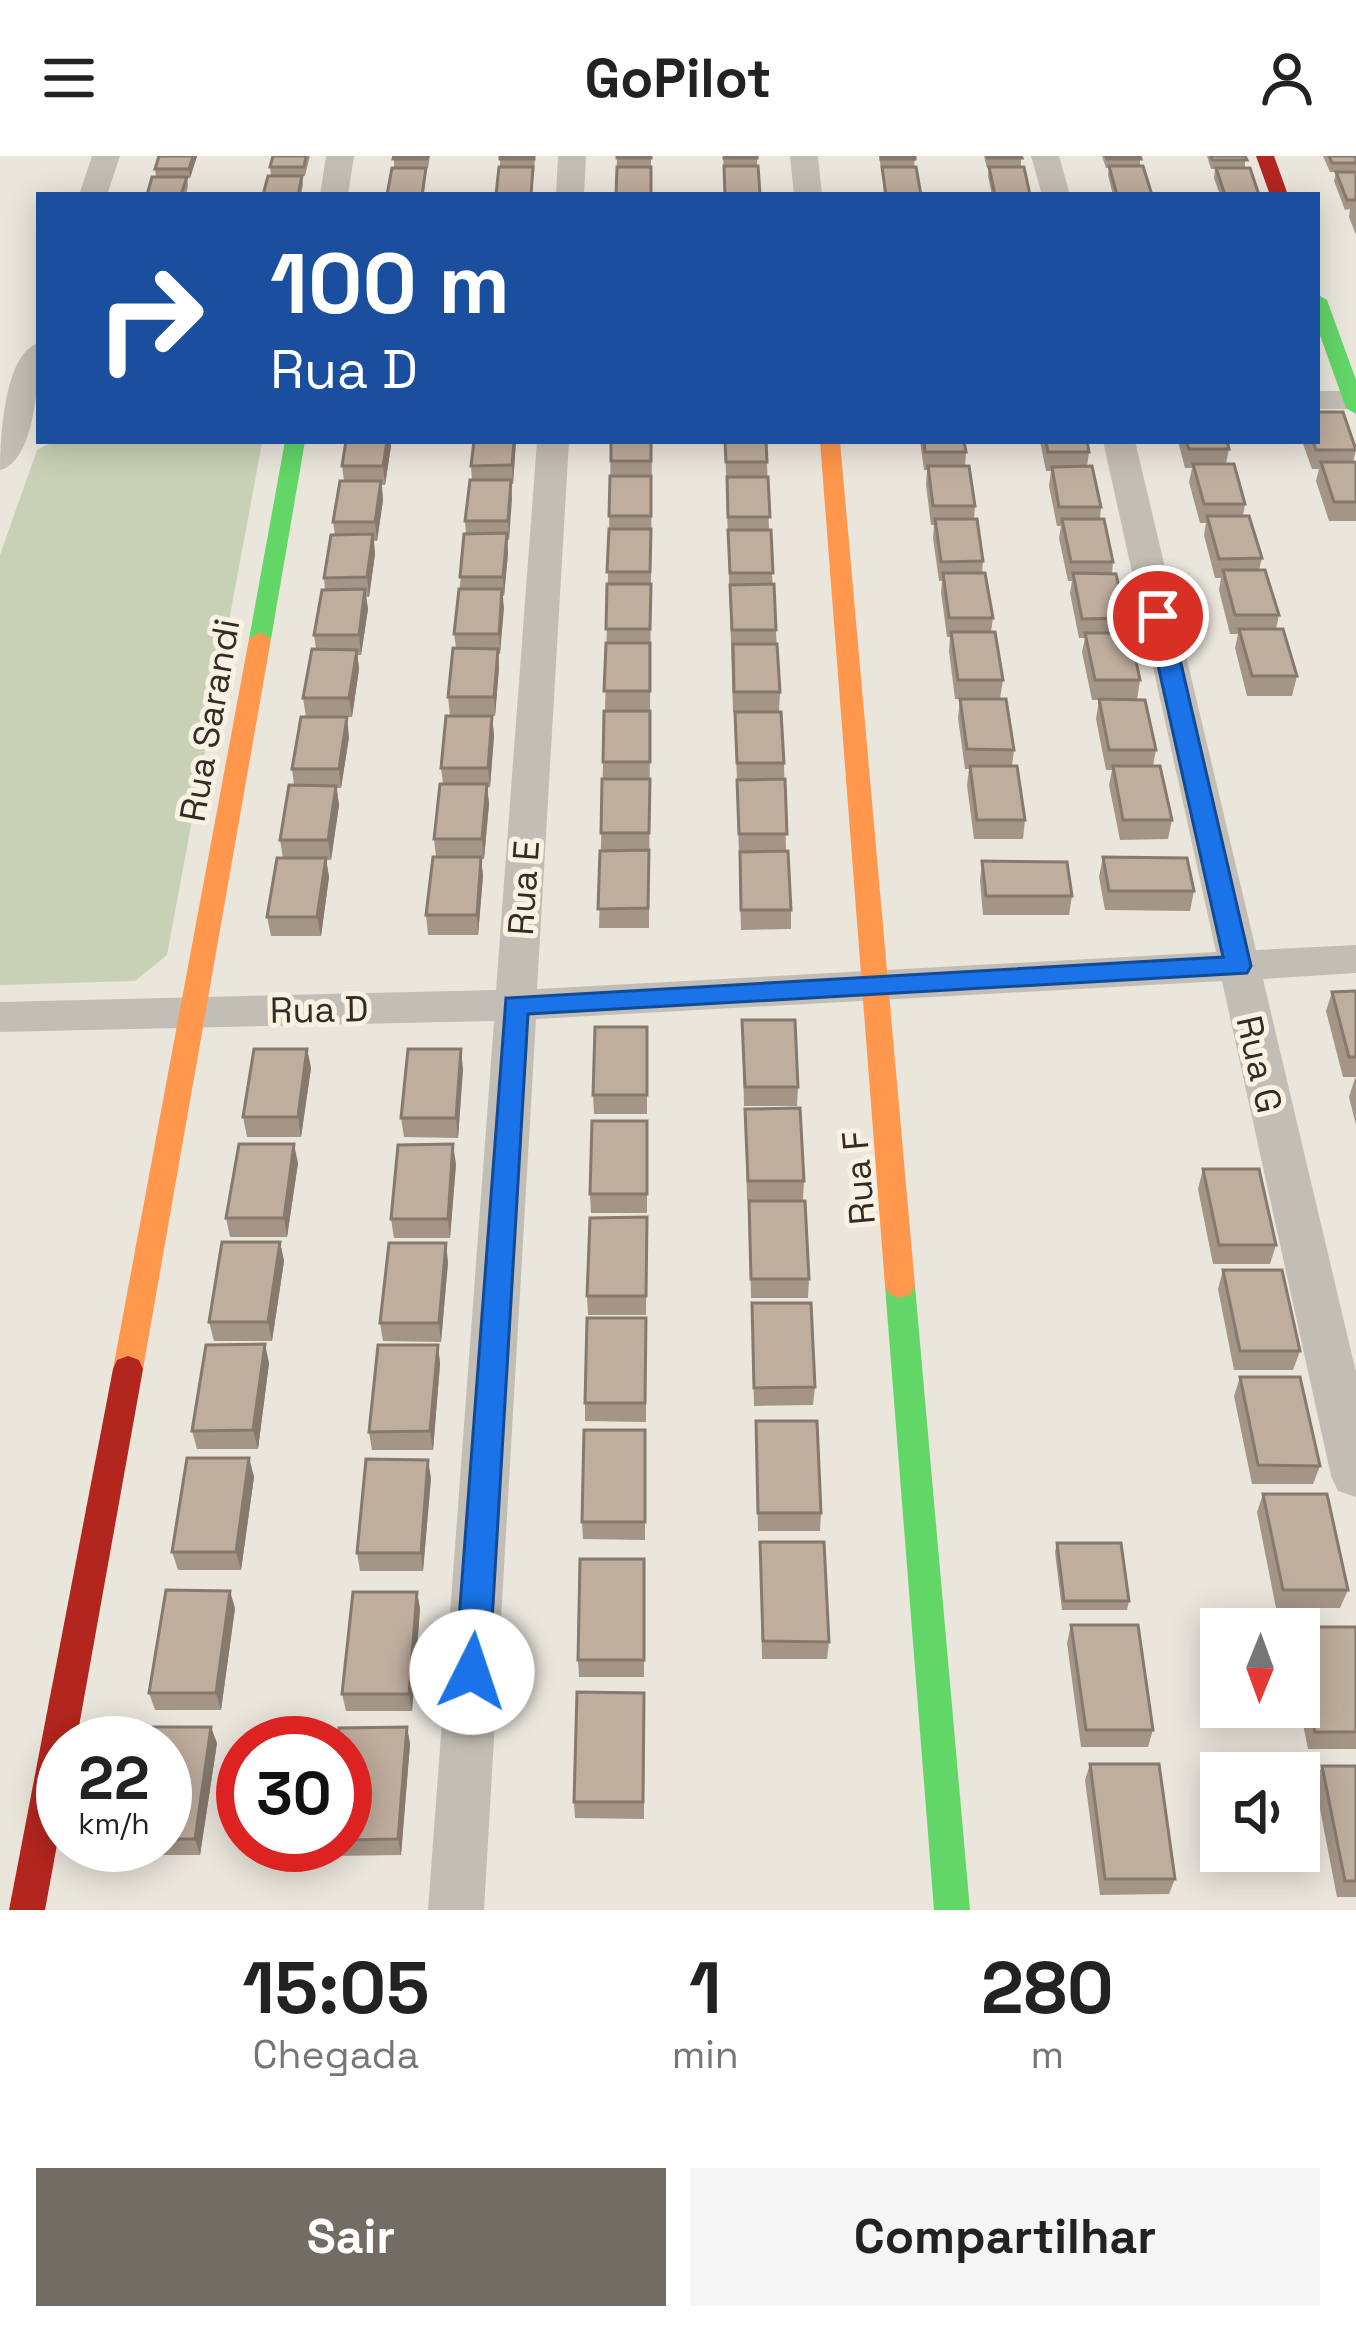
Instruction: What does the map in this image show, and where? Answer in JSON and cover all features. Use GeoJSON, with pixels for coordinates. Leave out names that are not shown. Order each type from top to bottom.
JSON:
{"type":"FeatureCollection","features":[{"type":"Feature","properties":{"kind":"street"},"geometry":{"type":"LineString","coordinates":[[94,192],[106,156]]}},
{"type":"Feature","properties":{"kind":"street"},"geometry":{"type":"LineString","coordinates":[[334,192],[340,156]]}},
{"type":"Feature","properties":{"kind":"street"},"geometry":{"type":"LineString","coordinates":[[570,192],[572,156]]}},
{"type":"Feature","properties":{"kind":"street"},"geometry":{"type":"LineString","coordinates":[[804,156],[808,192]]}},
{"type":"Feature","properties":{"kind":"street"},"geometry":{"type":"LineString","coordinates":[[1046,156],[1055,192]]}},
{"type":"Feature","properties":{"kind":"street"},"geometry":{"type":"LineString","coordinates":[[1265,156],[1278,192]]}},
{"type":"Feature","properties":{"kind":"street"},"geometry":{"type":"LineString","coordinates":[[1320,308],[1355,403],[1320,400]]}},
{"type":"Feature","properties":{"kind":"street"},"geometry":{"type":"LineString","coordinates":[[0,460],[36,362]]}},
{"type":"Feature","properties":{"kind":"street","name":"Rua Sarandi"},"geometry":{"type":"LineString","coordinates":[[195,1012],[294,444]]}},
{"type":"Feature","properties":{"kind":"street","name":"Rua E"},"geometry":{"type":"LineString","coordinates":[[457,1910],[554,444]]}},
{"type":"Feature","properties":{"kind":"street","name":"Rua F"},"geometry":{"type":"LineString","coordinates":[[830,444],[879,986],[952,1910]]}},
{"type":"Feature","properties":{"kind":"street","name":"Rua G"},"geometry":{"type":"LineString","coordinates":[[1120,444],[1356,1476]]}},
{"type":"Feature","properties":{"kind":"street","name":"Rua D"},"geometry":{"type":"LineString","coordinates":[[0,1017],[515,1005],[1356,959]]}},
{"type":"Feature","properties":{"kind":"street"},"geometry":{"type":"LineString","coordinates":[[27,1910],[195,1012]]}},
{"type":"Feature","properties":{"kind":"green space"},"geometry":{"type":"Polygon","coordinates":[[[48,444],[262,444],[167,955],[135,981],[0,985],[0,555],[37,450],[48,444]]]}},
{"type":"Feature","properties":{"kind":"building"},"geometry":{"type":"Polygon","coordinates":[[[159,156],[193,156],[189,169],[155,169],[159,156]]]}},
{"type":"Feature","properties":{"kind":"building"},"geometry":{"type":"Polygon","coordinates":[[[273,156],[306,156],[304,167],[270,167],[273,156]]]}},
{"type":"Feature","properties":{"kind":"building"},"geometry":{"type":"Polygon","coordinates":[[[394,156],[428,156],[393,159],[394,156]]]}},
{"type":"Feature","properties":{"kind":"building"},"geometry":{"type":"Polygon","coordinates":[[[534,156],[534,159],[500,159],[534,156]]]}},
{"type":"Feature","properties":{"kind":"building"},"geometry":{"type":"Polygon","coordinates":[[[915,156],[915,159],[881,159],[915,156]]]}},
{"type":"Feature","properties":{"kind":"building"},"geometry":{"type":"Polygon","coordinates":[[[1140,156],[1141,159],[1107,159],[1140,156]]]}},
{"type":"Feature","properties":{"kind":"building"},"geometry":{"type":"Polygon","coordinates":[[[1211,156],[1245,156],[1247,160],[1212,160],[1211,156]]]}},
{"type":"Feature","properties":{"kind":"building"},"geometry":{"type":"Polygon","coordinates":[[[1329,156],[1356,156],[1356,163],[1332,163],[1329,156]]]}},
{"type":"Feature","properties":{"kind":"building"},"geometry":{"type":"Polygon","coordinates":[[[724,166],[758,166],[760,192],[725,192],[724,166]]]}},
{"type":"Feature","properties":{"kind":"building"},"geometry":{"type":"Polygon","coordinates":[[[1109,166],[1143,166],[1151,192],[1116,192],[1109,166]]]}},
{"type":"Feature","properties":{"kind":"building"},"geometry":{"type":"Polygon","coordinates":[[[499,167],[533,167],[531,192],[496,192],[499,167]]]}},
{"type":"Feature","properties":{"kind":"building"},"geometry":{"type":"Polygon","coordinates":[[[617,167],[651,167],[651,192],[616,192],[617,167]]]}},
{"type":"Feature","properties":{"kind":"building"},"geometry":{"type":"Polygon","coordinates":[[[882,167],[916,167],[920,192],[886,192],[882,167]]]}},
{"type":"Feature","properties":{"kind":"building"},"geometry":{"type":"Polygon","coordinates":[[[989,167],[1024,167],[1029,192],[994,192],[989,167]]]}},
{"type":"Feature","properties":{"kind":"building"},"geometry":{"type":"Polygon","coordinates":[[[392,168],[426,168],[422,192],[388,192],[392,168]]]}},
{"type":"Feature","properties":{"kind":"building"},"geometry":{"type":"Polygon","coordinates":[[[1216,168],[1250,168],[1258,192],[1224,192],[1216,168]]]}},
{"type":"Feature","properties":{"kind":"building"},"geometry":{"type":"Polygon","coordinates":[[[1336,172],[1356,172],[1356,200],[1347,200],[1336,172]]]}},
{"type":"Feature","properties":{"kind":"building"},"geometry":{"type":"Polygon","coordinates":[[[268,176],[302,176],[299,192],[264,192],[268,176]]]}},
{"type":"Feature","properties":{"kind":"building"},"geometry":{"type":"Polygon","coordinates":[[[152,177],[187,177],[182,192],[148,192],[152,177]]]}},
{"type":"Feature","properties":{"kind":"building"},"geometry":{"type":"Polygon","coordinates":[[[1320,412],[1343,412],[1356,450],[1316,450],[1320,412]]]}},
{"type":"Feature","properties":{"kind":"building"},"geometry":{"type":"Polygon","coordinates":[[[346,444],[387,444],[383,466],[342,466],[346,444]]]}},
{"type":"Feature","properties":{"kind":"building"},"geometry":{"type":"Polygon","coordinates":[[[474,444],[514,444],[512,465],[471,466],[474,444]]]}},
{"type":"Feature","properties":{"kind":"building"},"geometry":{"type":"Polygon","coordinates":[[[611,444],[651,444],[651,461],[611,461],[611,444]]]}},
{"type":"Feature","properties":{"kind":"building"},"geometry":{"type":"Polygon","coordinates":[[[725,444],[766,444],[767,462],[726,462],[725,444]]]}},
{"type":"Feature","properties":{"kind":"building"},"geometry":{"type":"Polygon","coordinates":[[[924,444],[965,444],[966,452],[925,452],[924,444]]]}},
{"type":"Feature","properties":{"kind":"building"},"geometry":{"type":"Polygon","coordinates":[[[1047,444],[1088,444],[1089,452],[1048,452],[1047,444]]]}},
{"type":"Feature","properties":{"kind":"building"},"geometry":{"type":"Polygon","coordinates":[[[1187,444],[1228,444],[1229,449],[1189,449],[1187,444]]]}},
{"type":"Feature","properties":{"kind":"building"},"geometry":{"type":"Polygon","coordinates":[[[1321,462],[1356,462],[1356,502],[1334,502],[1321,462]]]}},
{"type":"Feature","properties":{"kind":"building"},"geometry":{"type":"Polygon","coordinates":[[[1193,464],[1234,464],[1245,504],[1204,504],[1193,464]]]}},
{"type":"Feature","properties":{"kind":"building"},"geometry":{"type":"Polygon","coordinates":[[[928,466],[969,466],[975,506],[933,506],[928,466]]]}},
{"type":"Feature","properties":{"kind":"building"},"geometry":{"type":"Polygon","coordinates":[[[1092,466],[1101,507],[1059,507],[1052,467],[1092,466]]]}},
{"type":"Feature","properties":{"kind":"building"},"geometry":{"type":"Polygon","coordinates":[[[610,476],[651,476],[651,516],[609,516],[610,476]]]}},
{"type":"Feature","properties":{"kind":"building"},"geometry":{"type":"Polygon","coordinates":[[[727,477],[768,477],[770,517],[728,517],[727,477]]]}},
{"type":"Feature","properties":{"kind":"building"},"geometry":{"type":"Polygon","coordinates":[[[470,480],[511,480],[508,521],[465,521],[470,480]]]}},
{"type":"Feature","properties":{"kind":"building"},"geometry":{"type":"Polygon","coordinates":[[[340,481],[381,481],[375,522],[333,522],[340,481]]]}},
{"type":"Feature","properties":{"kind":"building"},"geometry":{"type":"Polygon","coordinates":[[[1207,516],[1249,516],[1262,558],[1219,559],[1207,516]]]}},
{"type":"Feature","properties":{"kind":"building"},"geometry":{"type":"Polygon","coordinates":[[[935,519],[977,519],[983,561],[941,562],[935,519]]]}},
{"type":"Feature","properties":{"kind":"building"},"geometry":{"type":"Polygon","coordinates":[[[1062,519],[1104,519],[1113,562],[1071,562],[1062,519]]]}},
{"type":"Feature","properties":{"kind":"building"},"geometry":{"type":"Polygon","coordinates":[[[609,529],[651,529],[650,572],[607,572],[609,529]]]}},
{"type":"Feature","properties":{"kind":"building"},"geometry":{"type":"Polygon","coordinates":[[[728,530],[771,530],[773,573],[730,573],[728,530]]]}},
{"type":"Feature","properties":{"kind":"building"},"geometry":{"type":"Polygon","coordinates":[[[507,533],[503,577],[460,577],[464,534],[507,533]]]}},
{"type":"Feature","properties":{"kind":"building"},"geometry":{"type":"Polygon","coordinates":[[[373,534],[367,577],[324,578],[331,535],[373,534]]]}},
{"type":"Feature","properties":{"kind":"building"},"geometry":{"type":"Polygon","coordinates":[[[1223,570],[1265,570],[1279,615],[1235,615],[1223,570]]]}},
{"type":"Feature","properties":{"kind":"building"},"geometry":{"type":"Polygon","coordinates":[[[943,573],[985,573],[993,618],[949,618],[943,573]]]}},
{"type":"Feature","properties":{"kind":"building"},"geometry":{"type":"Polygon","coordinates":[[[1073,573],[1116,574],[1126,618],[1082,619],[1073,573]]]}},
{"type":"Feature","properties":{"kind":"building"},"geometry":{"type":"Polygon","coordinates":[[[607,584],[651,584],[650,629],[606,629],[607,584]]]}},
{"type":"Feature","properties":{"kind":"building"},"geometry":{"type":"Polygon","coordinates":[[[774,584],[776,630],[732,630],[730,585],[774,584]]]}},
{"type":"Feature","properties":{"kind":"building"},"geometry":{"type":"Polygon","coordinates":[[[365,589],[359,635],[314,635],[322,590],[365,589]]]}},
{"type":"Feature","properties":{"kind":"building"},"geometry":{"type":"Polygon","coordinates":[[[459,589],[502,589],[499,634],[454,634],[459,589]]]}},
{"type":"Feature","properties":{"kind":"building"},"geometry":{"type":"Polygon","coordinates":[[[1239,629],[1283,629],[1297,676],[1252,676],[1239,629]]]}},
{"type":"Feature","properties":{"kind":"building"},"geometry":{"type":"Polygon","coordinates":[[[951,632],[995,632],[1003,680],[958,680],[951,632]]]}},
{"type":"Feature","properties":{"kind":"building"},"geometry":{"type":"Polygon","coordinates":[[[1085,633],[1130,633],[1140,680],[1095,680],[1085,633]]]}},
{"type":"Feature","properties":{"kind":"building"},"geometry":{"type":"Polygon","coordinates":[[[606,643],[650,643],[650,691],[604,691],[606,643]]]}},
{"type":"Feature","properties":{"kind":"building"},"geometry":{"type":"Polygon","coordinates":[[[733,644],[777,644],[780,692],[734,692],[733,644]]]}},
{"type":"Feature","properties":{"kind":"building"},"geometry":{"type":"Polygon","coordinates":[[[453,648],[498,649],[494,697],[448,697],[453,648]]]}},
{"type":"Feature","properties":{"kind":"building"},"geometry":{"type":"Polygon","coordinates":[[[312,649],[357,650],[349,698],[303,698],[312,649]]]}},
{"type":"Feature","properties":{"kind":"building"},"geometry":{"type":"Polygon","coordinates":[[[960,699],[1006,699],[1014,750],[967,749],[960,699]]]}},
{"type":"Feature","properties":{"kind":"building"},"geometry":{"type":"Polygon","coordinates":[[[1099,699],[1145,700],[1156,750],[1109,750],[1099,699]]]}},
{"type":"Feature","properties":{"kind":"building"},"geometry":{"type":"Polygon","coordinates":[[[604,711],[650,711],[650,762],[603,762],[604,711]]]}},
{"type":"Feature","properties":{"kind":"building"},"geometry":{"type":"Polygon","coordinates":[[[735,712],[781,712],[784,763],[737,763],[735,712]]]}},
{"type":"Feature","properties":{"kind":"building"},"geometry":{"type":"Polygon","coordinates":[[[446,716],[492,716],[488,768],[441,768],[446,716]]]}},
{"type":"Feature","properties":{"kind":"building"},"geometry":{"type":"Polygon","coordinates":[[[301,717],[347,717],[339,769],[292,769],[301,717]]]}},
{"type":"Feature","properties":{"kind":"building"},"geometry":{"type":"Polygon","coordinates":[[[970,766],[1017,766],[1025,820],[977,820],[970,766]]]}},
{"type":"Feature","properties":{"kind":"building"},"geometry":{"type":"Polygon","coordinates":[[[1113,766],[1160,766],[1172,820],[1123,820],[1113,766]]]}},
{"type":"Feature","properties":{"kind":"building"},"geometry":{"type":"Polygon","coordinates":[[[602,779],[650,779],[649,833],[601,833],[602,779]]]}},
{"type":"Feature","properties":{"kind":"building"},"geometry":{"type":"Polygon","coordinates":[[[785,779],[787,834],[739,834],[737,780],[785,779]]]}},
{"type":"Feature","properties":{"kind":"building"},"geometry":{"type":"Polygon","coordinates":[[[440,784],[487,784],[482,839],[434,839],[440,784]]]}},
{"type":"Feature","properties":{"kind":"building"},"geometry":{"type":"Polygon","coordinates":[[[289,785],[336,786],[328,840],[280,840],[289,785]]]}},
{"type":"Feature","properties":{"kind":"building"},"geometry":{"type":"Polygon","coordinates":[[[649,850],[648,908],[598,909],[600,851],[649,850]]]}},
{"type":"Feature","properties":{"kind":"building"},"geometry":{"type":"Polygon","coordinates":[[[788,851],[791,910],[741,910],[740,852],[788,851]]]}},
{"type":"Feature","properties":{"kind":"building"},"geometry":{"type":"Polygon","coordinates":[[[433,857],[481,857],[477,915],[426,915],[433,857]]]}},
{"type":"Feature","properties":{"kind":"building"},"geometry":{"type":"Polygon","coordinates":[[[1103,857],[1187,858],[1194,891],[1109,891],[1103,857]]]}},
{"type":"Feature","properties":{"kind":"building"},"geometry":{"type":"Polygon","coordinates":[[[277,858],[326,858],[317,917],[267,917],[277,858]]]}},
{"type":"Feature","properties":{"kind":"building"},"geometry":{"type":"Polygon","coordinates":[[[982,861],[1067,862],[1072,896],[986,896],[982,861]]]}},
{"type":"Feature","properties":{"kind":"building"},"geometry":{"type":"Polygon","coordinates":[[[1356,991],[1356,1057],[1349,1057],[1332,992],[1356,991]]]}},
{"type":"Feature","properties":{"kind":"building"},"geometry":{"type":"Polygon","coordinates":[[[742,1020],[795,1020],[798,1087],[745,1087],[742,1020]]]}},
{"type":"Feature","properties":{"kind":"building"},"geometry":{"type":"Polygon","coordinates":[[[595,1027],[647,1027],[647,1095],[593,1095],[595,1027]]]}},
{"type":"Feature","properties":{"kind":"building"},"geometry":{"type":"Polygon","coordinates":[[[254,1049],[307,1049],[298,1117],[243,1117],[254,1049]]]}},
{"type":"Feature","properties":{"kind":"building"},"geometry":{"type":"Polygon","coordinates":[[[408,1049],[461,1049],[456,1118],[401,1118],[408,1049]]]}},
{"type":"Feature","properties":{"kind":"building"},"geometry":{"type":"Polygon","coordinates":[[[800,1108],[804,1181],[748,1181],[745,1109],[800,1108]]]}},
{"type":"Feature","properties":{"kind":"building"},"geometry":{"type":"Polygon","coordinates":[[[592,1121],[647,1121],[647,1194],[590,1194],[592,1121]]]}},
{"type":"Feature","properties":{"kind":"building"},"geometry":{"type":"Polygon","coordinates":[[[239,1144],[294,1144],[284,1218],[226,1218],[239,1144]]]}},
{"type":"Feature","properties":{"kind":"building"},"geometry":{"type":"Polygon","coordinates":[[[453,1144],[448,1219],[391,1219],[398,1145],[453,1144]]]}},
{"type":"Feature","properties":{"kind":"building"},"geometry":{"type":"Polygon","coordinates":[[[1203,1169],[1259,1169],[1276,1245],[1219,1245],[1203,1169]]]}},
{"type":"Feature","properties":{"kind":"building"},"geometry":{"type":"Polygon","coordinates":[[[749,1201],[805,1201],[809,1279],[751,1279],[749,1201]]]}},
{"type":"Feature","properties":{"kind":"building"},"geometry":{"type":"Polygon","coordinates":[[[647,1217],[646,1296],[587,1296],[590,1218],[647,1217]]]}},
{"type":"Feature","properties":{"kind":"building"},"geometry":{"type":"Polygon","coordinates":[[[222,1242],[280,1242],[268,1322],[209,1322],[222,1242]]]}},
{"type":"Feature","properties":{"kind":"building"},"geometry":{"type":"Polygon","coordinates":[[[389,1243],[446,1243],[439,1323],[380,1323],[389,1243]]]}},
{"type":"Feature","properties":{"kind":"building"},"geometry":{"type":"Polygon","coordinates":[[[1223,1270],[1282,1270],[1300,1351],[1240,1351],[1223,1270]]]}},
{"type":"Feature","properties":{"kind":"building"},"geometry":{"type":"Polygon","coordinates":[[[752,1303],[811,1303],[815,1387],[754,1388],[752,1303]]]}},
{"type":"Feature","properties":{"kind":"building"},"geometry":{"type":"Polygon","coordinates":[[[587,1318],[646,1318],[645,1403],[585,1403],[587,1318]]]}},
{"type":"Feature","properties":{"kind":"building"},"geometry":{"type":"Polygon","coordinates":[[[265,1344],[253,1430],[192,1431],[206,1345],[265,1344]]]}},
{"type":"Feature","properties":{"kind":"building"},"geometry":{"type":"Polygon","coordinates":[[[378,1345],[438,1345],[430,1431],[369,1432],[378,1345]]]}},
{"type":"Feature","properties":{"kind":"building"},"geometry":{"type":"Polygon","coordinates":[[[1240,1377],[1300,1377],[1320,1466],[1258,1465],[1240,1377]]]}},
{"type":"Feature","properties":{"kind":"building"},"geometry":{"type":"Polygon","coordinates":[[[756,1421],[817,1421],[821,1513],[758,1513],[756,1421]]]}},
{"type":"Feature","properties":{"kind":"building"},"geometry":{"type":"Polygon","coordinates":[[[584,1430],[645,1430],[645,1522],[582,1522],[584,1430]]]}},
{"type":"Feature","properties":{"kind":"building"},"geometry":{"type":"Polygon","coordinates":[[[187,1458],[249,1458],[236,1552],[172,1552],[187,1458]]]}},
{"type":"Feature","properties":{"kind":"building"},"geometry":{"type":"Polygon","coordinates":[[[366,1459],[428,1460],[421,1553],[357,1553],[366,1459]]]}},
{"type":"Feature","properties":{"kind":"building"},"geometry":{"type":"Polygon","coordinates":[[[1263,1494],[1327,1494],[1348,1590],[1283,1590],[1263,1494]]]}},
{"type":"Feature","properties":{"kind":"building"},"geometry":{"type":"Polygon","coordinates":[[[760,1542],[824,1542],[829,1642],[763,1641],[760,1542]]]}},
{"type":"Feature","properties":{"kind":"building"},"geometry":{"type":"Polygon","coordinates":[[[1057,1543],[1121,1543],[1129,1601],[1064,1601],[1057,1543]]]}},
{"type":"Feature","properties":{"kind":"building"},"geometry":{"type":"Polygon","coordinates":[[[580,1559],[644,1559],[644,1660],[578,1660],[580,1559]]]}},
{"type":"Feature","properties":{"kind":"building"},"geometry":{"type":"Polygon","coordinates":[[[166,1590],[230,1591],[216,1693],[149,1693],[166,1590]]]}},
{"type":"Feature","properties":{"kind":"building"},"geometry":{"type":"Polygon","coordinates":[[[353,1592],[417,1592],[409,1694],[342,1694],[353,1592]]]}},
{"type":"Feature","properties":{"kind":"building"},"geometry":{"type":"Polygon","coordinates":[[[1071,1625],[1138,1625],[1153,1730],[1086,1730],[1071,1625]]]}},
{"type":"Feature","properties":{"kind":"building"},"geometry":{"type":"Polygon","coordinates":[[[1320,1627],[1356,1627],[1356,1732],[1315,1732],[1314,1728],[1320,1728],[1320,1627]]]}},
{"type":"Feature","properties":{"kind":"building"},"geometry":{"type":"Polygon","coordinates":[[[577,1692],[644,1693],[643,1802],[574,1802],[577,1692]]]}},
{"type":"Feature","properties":{"kind":"building"},"geometry":{"type":"Polygon","coordinates":[[[192,1727],[211,1727],[195,1839],[192,1727]]]}},
{"type":"Feature","properties":{"kind":"building"},"geometry":{"type":"Polygon","coordinates":[[[407,1727],[398,1839],[372,1839],[372,1728],[407,1727]]]}},
{"type":"Feature","properties":{"kind":"building"},"geometry":{"type":"Polygon","coordinates":[[[1090,1764],[1159,1764],[1175,1879],[1105,1879],[1090,1764]]]}},
{"type":"Feature","properties":{"kind":"building"},"geometry":{"type":"Polygon","coordinates":[[[1322,1766],[1356,1766],[1356,1881],[1345,1881],[1322,1766]]]}},
{"type":"Feature","properties":{"kind":"traffic: fast"},"geometry":{"type":"LineString","coordinates":[[1320,308],[1356,408]]}},
{"type":"Feature","properties":{"kind":"traffic: fast"},"geometry":{"type":"LineString","coordinates":[[260,639],[294,444]]}},
{"type":"Feature","properties":{"kind":"traffic: fast"},"geometry":{"type":"LineString","coordinates":[[900,1286],[952,1910]]}},
{"type":"Feature","properties":{"kind":"traffic: slow"},"geometry":{"type":"LineString","coordinates":[[830,444],[900,1286]]}},
{"type":"Feature","properties":{"kind":"traffic: slow"},"geometry":{"type":"LineString","coordinates":[[128,1369],[260,639]]}},
{"type":"Feature","properties":{"kind":"traffic: jam"},"geometry":{"type":"LineString","coordinates":[[1265,156],[1278,192]]}},
{"type":"Feature","properties":{"kind":"traffic: jam"},"geometry":{"type":"LineString","coordinates":[[27,1910],[128,1369]]}},
{"type":"Feature","properties":{"kind":"route"},"geometry":{"type":"LineString","coordinates":[[472,1672],[515,1005],[1238,966],[1158,616]]}}]}
